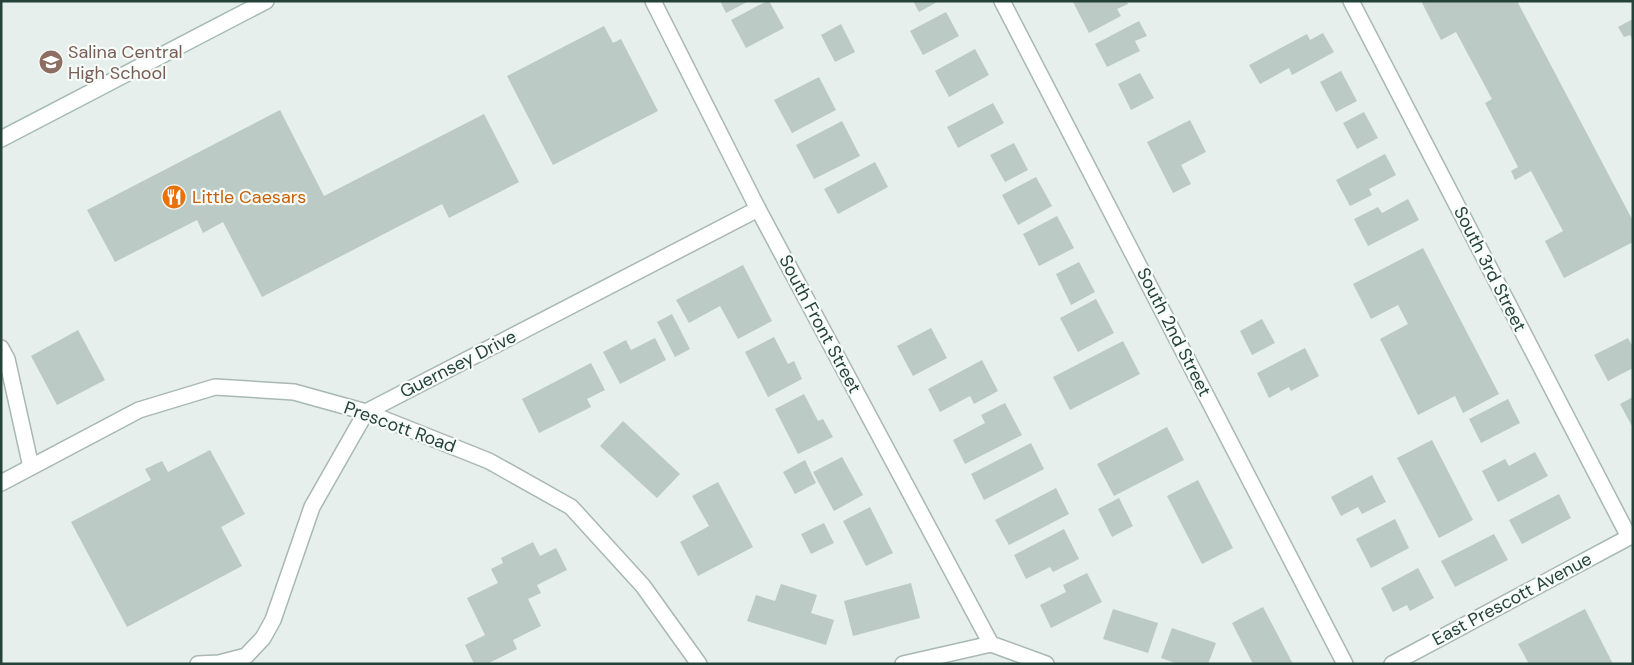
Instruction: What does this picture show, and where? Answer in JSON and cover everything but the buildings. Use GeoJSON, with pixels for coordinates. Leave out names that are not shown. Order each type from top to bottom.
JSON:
{"type":"FeatureCollection","features":[{"type":"Feature","properties":{"kind":"street"},"geometry":{"type":"LineString","coordinates":[[1,139],[266,1]]}},
{"type":"Feature","properties":{"kind":"street","name":"South Front Street"},"geometry":{"type":"LineString","coordinates":[[653,1],[758,209],[990,644]]}},
{"type":"Feature","properties":{"kind":"street","name":"South 2nd Street"},"geometry":{"type":"LineString","coordinates":[[1002,1],[1346,664]]}},
{"type":"Feature","properties":{"kind":"street","name":"South 3rd Street"},"geometry":{"type":"LineString","coordinates":[[1351,1],[1631,536]]}},
{"type":"Feature","properties":{"kind":"street","name":"Guernsey Drive"},"geometry":{"type":"LineString","coordinates":[[366,412],[758,209]]}},
{"type":"Feature","properties":{"kind":"street"},"geometry":{"type":"LineString","coordinates":[[1,348],[7,359],[31,467]]}},
{"type":"Feature","properties":{"kind":"street","name":"Prescott Road"},"geometry":{"type":"LineString","coordinates":[[1,483],[139,410],[216,387],[294,392],[366,412],[489,461],[571,507],[643,586],[699,664]]}},
{"type":"Feature","properties":{"kind":"street"},"geometry":{"type":"LineString","coordinates":[[198,664],[219,663],[246,656],[263,638],[273,620],[312,507],[366,412]]}},
{"type":"Feature","properties":{"kind":"street","name":"East Prescott Avenue"},"geometry":{"type":"LineString","coordinates":[[1392,664],[1631,536]]}},
{"type":"Feature","properties":{"kind":"street"},"geometry":{"type":"LineString","coordinates":[[902,664],[990,644],[1046,664]]}},
{"type":"Feature","properties":{"kind":"place","name":"Salina Central High School"},"geometry":{"type":"Point","coordinates":[51,62]}},
{"type":"Feature","properties":{"kind":"place","name":"Little Caesars"},"geometry":{"type":"Point","coordinates":[174,197]}}]}
